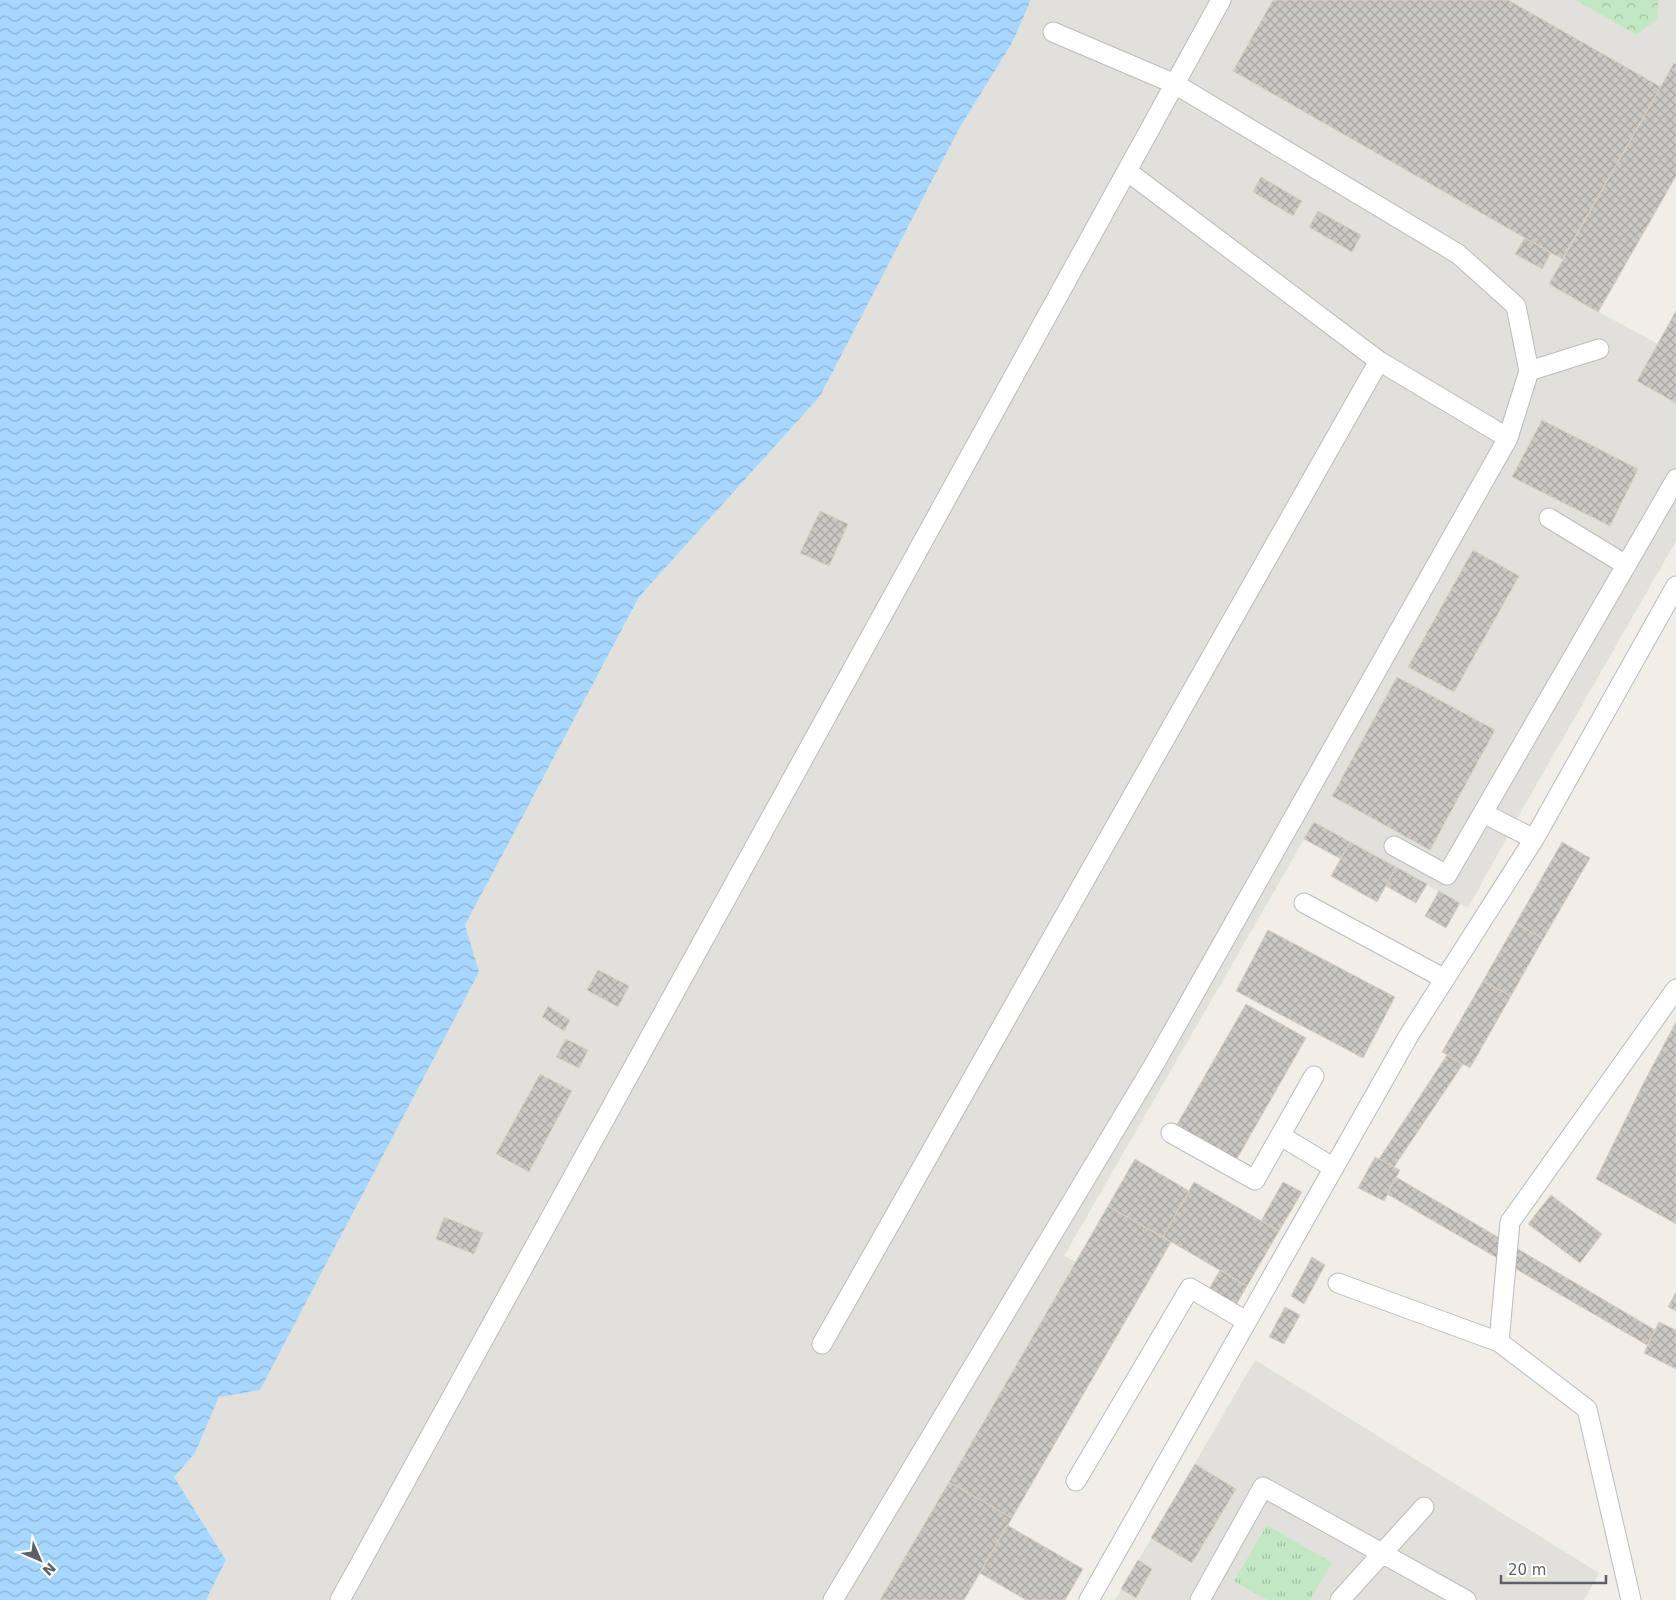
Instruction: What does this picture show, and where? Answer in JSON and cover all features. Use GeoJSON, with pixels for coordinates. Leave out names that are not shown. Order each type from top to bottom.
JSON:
{"type":"FeatureCollection","features":[{"type":"Feature","properties":{"kind":"lane"},"geometry":{"type":"LineString","coordinates":[[340,1600],[1221,0]]}},
{"type":"Feature","properties":{"kind":"lane"},"geometry":{"type":"LineString","coordinates":[[833,1600],[1155,1063],[1508,438],[1529,371],[1516,306],[1458,254],[1175,84],[1052,32]]}},
{"type":"Feature","properties":{"kind":"lane"},"geometry":{"type":"LineString","coordinates":[[1127,172],[1379,361],[1508,438]]}},
{"type":"Feature","properties":{"kind":"lane"},"geometry":{"type":"LineString","coordinates":[[1529,371],[1599,349]]}},
{"type":"Feature","properties":{"kind":"lane"},"geometry":{"type":"LineString","coordinates":[[822,1344],[1379,361]]}},
{"type":"Feature","properties":{"kind":"lane"},"geometry":{"type":"LineString","coordinates":[[1394,846],[1447,875],[1676,479]]}},
{"type":"Feature","properties":{"kind":"lane"},"geometry":{"type":"LineString","coordinates":[[1549,518],[1626,565]]}},
{"type":"Feature","properties":{"kind":"lane"},"geometry":{"type":"LineString","coordinates":[[1089,1600],[1409,1035],[1534,839],[1676,586]]}},
{"type":"Feature","properties":{"kind":"lane"},"geometry":{"type":"LineString","coordinates":[[1482,812],[1534,839]]}},
{"type":"Feature","properties":{"kind":"lane"},"geometry":{"type":"LineString","coordinates":[[1304,903],[1445,979]]}},
{"type":"Feature","properties":{"kind":"lane"},"geometry":{"type":"LineString","coordinates":[[1499,1342],[1510,1222],[1676,990]]}},
{"type":"Feature","properties":{"kind":"lane"},"geometry":{"type":"LineString","coordinates":[[1171,1133],[1255,1180],[1314,1076]]}},
{"type":"Feature","properties":{"kind":"lane"},"geometry":{"type":"LineString","coordinates":[[1280,1136],[1334,1168]]}},
{"type":"Feature","properties":{"kind":"lane"},"geometry":{"type":"LineString","coordinates":[[1338,1283],[1499,1342],[1587,1409],[1631,1600]]}},
{"type":"Feature","properties":{"kind":"lane"},"geometry":{"type":"LineString","coordinates":[[1076,1482],[1190,1288],[1246,1321]]}},
{"type":"Feature","properties":{"kind":"lane"},"geometry":{"type":"LineString","coordinates":[[1200,1600],[1263,1487],[1466,1600]]}},
{"type":"Feature","properties":{"kind":"lane"},"geometry":{"type":"LineString","coordinates":[[1342,1599],[1424,1506]]}},
{"type":"Feature","properties":{"kind":"shaded area"},"geometry":{"type":"Polygon","coordinates":[[[1031,0],[1676,0],[1676,176],[1599,312],[1658,344],[1637,381],[1676,403],[1676,541],[1468,908],[1314,822],[1064,1256],[1076,1262],[880,1600],[206,1600],[226,1560],[174,1477],[195,1453],[219,1397],[478,972],[465,925],[639,597],[820,396],[960,127],[1012,43],[1031,0]]]}},
{"type":"Feature","properties":{"kind":"shaded area"},"geometry":{"type":"Polygon","coordinates":[[[1255,1360],[1599,1573],[1584,1600],[1115,1600],[1255,1360]]]}},
{"type":"Feature","properties":{"kind":"green space"},"geometry":{"type":"Polygon","coordinates":[[[1576,0],[1658,0],[1658,18],[1637,35],[1576,0]]]}},
{"type":"Feature","properties":{"kind":"green space"},"geometry":{"type":"Polygon","coordinates":[[[1267,1525],[1332,1563],[1310,1600],[1268,1600],[1234,1581],[1267,1525]]]}},
{"type":"Feature","properties":{"kind":"water"},"geometry":{"type":"Polygon","coordinates":[[[0,0],[1031,0],[1012,43],[960,127],[820,396],[639,597],[465,925],[479,972],[260,1390],[219,1397],[195,1453],[174,1477],[226,1560],[206,1600],[0,1600],[0,0]]]}},
{"type":"Feature","properties":{"kind":"building"},"geometry":{"type":"Polygon","coordinates":[[[1273,0],[1508,0],[1661,87],[1562,259],[1233,71],[1273,0]]]}},
{"type":"Feature","properties":{"kind":"building"},"geometry":{"type":"Polygon","coordinates":[[[1674,63],[1676,64],[1676,176],[1598,312],[1549,284],[1674,63]]]}},
{"type":"Feature","properties":{"kind":"building"},"geometry":{"type":"Polygon","coordinates":[[[1261,177],[1302,201],[1293,216],[1253,192],[1261,177]]]}},
{"type":"Feature","properties":{"kind":"building"},"geometry":{"type":"Polygon","coordinates":[[[1318,211],[1361,235],[1352,252],[1309,227],[1318,211]]]}},
{"type":"Feature","properties":{"kind":"building"},"geometry":{"type":"Polygon","coordinates":[[[1525,238],[1551,253],[1542,269],[1515,254],[1525,238]]]}},
{"type":"Feature","properties":{"kind":"building"},"geometry":{"type":"Polygon","coordinates":[[[1676,311],[1676,403],[1637,381],[1676,311]]]}},
{"type":"Feature","properties":{"kind":"building"},"geometry":{"type":"Polygon","coordinates":[[[1542,420],[1638,469],[1610,526],[1512,477],[1542,420]]]}},
{"type":"Feature","properties":{"kind":"building"},"geometry":{"type":"Polygon","coordinates":[[[820,511],[848,524],[829,566],[800,553],[820,511]]]}},
{"type":"Feature","properties":{"kind":"building"},"geometry":{"type":"Polygon","coordinates":[[[1473,550],[1519,576],[1454,692],[1408,667],[1473,550]]]}},
{"type":"Feature","properties":{"kind":"building"},"geometry":{"type":"Polygon","coordinates":[[[1397,677],[1495,730],[1430,850],[1332,796],[1397,677]]]}},
{"type":"Feature","properties":{"kind":"building"},"geometry":{"type":"Polygon","coordinates":[[[1314,822],[1350,842],[1341,859],[1304,839],[1314,822]]]}},
{"type":"Feature","properties":{"kind":"building"},"geometry":{"type":"Polygon","coordinates":[[[1350,842],[1396,867],[1377,902],[1331,876],[1350,842]]]}},
{"type":"Feature","properties":{"kind":"building"},"geometry":{"type":"Polygon","coordinates":[[[1562,842],[1590,858],[1543,939],[1516,923],[1562,842]]]}},
{"type":"Feature","properties":{"kind":"building"},"geometry":{"type":"Polygon","coordinates":[[[1396,867],[1427,884],[1416,903],[1386,886],[1396,867]]]}},
{"type":"Feature","properties":{"kind":"building"},"geometry":{"type":"Polygon","coordinates":[[[1439,891],[1460,903],[1446,928],[1425,916],[1439,891]]]}},
{"type":"Feature","properties":{"kind":"building"},"geometry":{"type":"Polygon","coordinates":[[[1516,923],[1543,939],[1511,996],[1483,981],[1516,923]]]}},
{"type":"Feature","properties":{"kind":"building"},"geometry":{"type":"Polygon","coordinates":[[[1268,930],[1395,997],[1363,1058],[1236,991],[1268,930]]]}},
{"type":"Feature","properties":{"kind":"building"},"geometry":{"type":"Polygon","coordinates":[[[598,970],[629,986],[618,1007],[587,990],[598,970]]]}},
{"type":"Feature","properties":{"kind":"building"},"geometry":{"type":"Polygon","coordinates":[[[1483,981],[1511,996],[1470,1068],[1442,1052],[1483,981]]]}},
{"type":"Feature","properties":{"kind":"building"},"geometry":{"type":"Polygon","coordinates":[[[1246,1004],[1306,1038],[1235,1162],[1175,1128],[1246,1004]]]}},
{"type":"Feature","properties":{"kind":"building"},"geometry":{"type":"Polygon","coordinates":[[[548,1006],[570,1020],[564,1031],[542,1017],[548,1006]]]}},
{"type":"Feature","properties":{"kind":"building"},"geometry":{"type":"Polygon","coordinates":[[[1676,1022],[1676,1224],[1596,1179],[1676,1022]]]}},
{"type":"Feature","properties":{"kind":"building"},"geometry":{"type":"Polygon","coordinates":[[[566,1039],[588,1050],[579,1068],[556,1057],[566,1039]]]}},
{"type":"Feature","properties":{"kind":"building"},"geometry":{"type":"Polygon","coordinates":[[[1447,1055],[1463,1064],[1394,1167],[1379,1159],[1447,1055]]]}},
{"type":"Feature","properties":{"kind":"building"},"geometry":{"type":"Polygon","coordinates":[[[540,1074],[572,1091],[529,1172],[496,1154],[540,1074]]]}},
{"type":"Feature","properties":{"kind":"building"},"geometry":{"type":"Polygon","coordinates":[[[1375,1157],[1400,1170],[1384,1201],[1358,1188],[1375,1157]]]}},
{"type":"Feature","properties":{"kind":"building"},"geometry":{"type":"Polygon","coordinates":[[[1135,1159],[1189,1191],[1163,1237],[1108,1206],[1135,1159]]]}},
{"type":"Feature","properties":{"kind":"building"},"geometry":{"type":"Polygon","coordinates":[[[1396,1177],[1655,1330],[1647,1345],[1387,1194],[1396,1177]]]}},
{"type":"Feature","properties":{"kind":"building"},"geometry":{"type":"Polygon","coordinates":[[[1194,1182],[1279,1231],[1247,1286],[1163,1237],[1194,1182]]]}},
{"type":"Feature","properties":{"kind":"building"},"geometry":{"type":"Polygon","coordinates":[[[1283,1182],[1302,1192],[1279,1231],[1261,1221],[1283,1182]]]}},
{"type":"Feature","properties":{"kind":"building"},"geometry":{"type":"Polygon","coordinates":[[[1551,1195],[1602,1234],[1580,1263],[1528,1224],[1551,1195]]]}},
{"type":"Feature","properties":{"kind":"building"},"geometry":{"type":"Polygon","coordinates":[[[1108,1206],[1171,1242],[1012,1518],[949,1482],[1108,1206]]]}},
{"type":"Feature","properties":{"kind":"building"},"geometry":{"type":"Polygon","coordinates":[[[444,1217],[483,1233],[474,1254],[436,1239],[444,1217]]]}},
{"type":"Feature","properties":{"kind":"building"},"geometry":{"type":"Polygon","coordinates":[[[1312,1257],[1325,1265],[1304,1304],[1291,1296],[1312,1257]]]}},
{"type":"Feature","properties":{"kind":"building"},"geometry":{"type":"Polygon","coordinates":[[[1220,1270],[1247,1286],[1236,1305],[1209,1289],[1220,1270]]]}},
{"type":"Feature","properties":{"kind":"building"},"geometry":{"type":"Polygon","coordinates":[[[1676,1292],[1676,1311],[1668,1307],[1676,1292]]]}},
{"type":"Feature","properties":{"kind":"building"},"geometry":{"type":"Polygon","coordinates":[[[1285,1307],[1300,1315],[1284,1344],[1269,1337],[1285,1307]]]}},
{"type":"Feature","properties":{"kind":"building"},"geometry":{"type":"Polygon","coordinates":[[[1659,1322],[1676,1330],[1676,1369],[1644,1353],[1659,1322]]]}},
{"type":"Feature","properties":{"kind":"building"},"geometry":{"type":"Polygon","coordinates":[[[1195,1464],[1236,1489],[1192,1563],[1151,1538],[1195,1464]]]}},
{"type":"Feature","properties":{"kind":"building"},"geometry":{"type":"Polygon","coordinates":[[[949,1482],[1012,1518],[964,1600],[880,1600],[949,1482]]]}},
{"type":"Feature","properties":{"kind":"building"},"geometry":{"type":"Polygon","coordinates":[[[1007,1525],[1083,1569],[1065,1600],[1026,1600],[980,1573],[1007,1525]]]}},
{"type":"Feature","properties":{"kind":"building"},"geometry":{"type":"Polygon","coordinates":[[[1138,1560],[1152,1569],[1136,1598],[1121,1589],[1138,1560]]]}}]}
